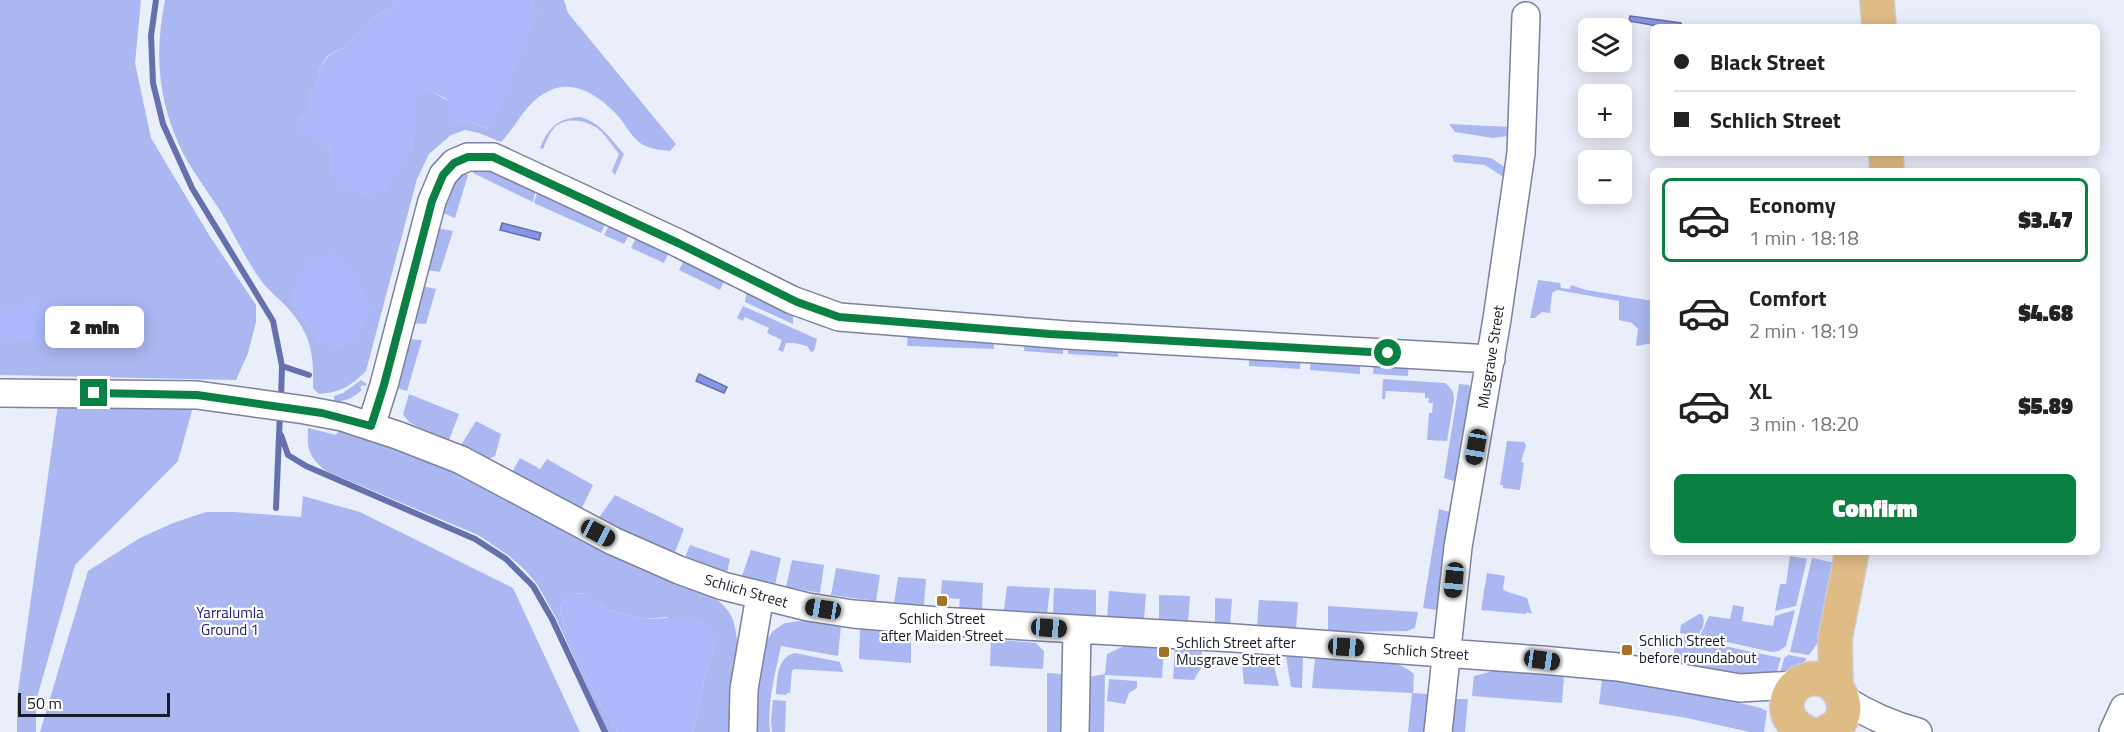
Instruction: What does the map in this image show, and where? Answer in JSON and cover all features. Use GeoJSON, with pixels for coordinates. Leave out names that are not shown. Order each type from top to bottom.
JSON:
{"type":"FeatureCollection","features":[{"type":"Feature","properties":{"kind":"main road"},"geometry":{"type":"LineString","coordinates":[[1877,0],[1879,24]]}},
{"type":"Feature","properties":{"kind":"main road"},"geometry":{"type":"LineString","coordinates":[[1813,711],[1820,659],[1835,639],[1851,555]]}},
{"type":"Feature","properties":{"kind":"street","name":"Musgrave Street"},"geometry":{"type":"LineString","coordinates":[[1438,732],[1458,547],[1491,359],[1521,153],[1526,16]]}},
{"type":"Feature","properties":{"kind":"street"},"geometry":{"type":"LineString","coordinates":[[371,426],[384,385],[432,201],[443,175],[454,163],[476,157],[493,157],[510,164],[543,182],[678,243],[797,302],[839,317],[1057,334],[1491,359]]}},
{"type":"Feature","properties":{"kind":"street","name":"Schlich Street"},"geometry":{"type":"LineString","coordinates":[[0,393],[197,395],[342,417],[412,440],[461,460],[613,541],[665,564],[723,586],[808,607],[854,614],[1446,652],[1618,667],[1740,688],[1813,711],[1849,727],[1906,729]]}},
{"type":"Feature","properties":{"kind":"street"},"geometry":{"type":"LineString","coordinates":[[743,732],[744,689],[760,596]]}},
{"type":"Feature","properties":{"kind":"street"},"geometry":{"type":"LineString","coordinates":[[1075,732],[1077,630]]}},
{"type":"Feature","properties":{"kind":"street"},"geometry":{"type":"LineString","coordinates":[[2113,732],[2124,708]]}},
{"type":"Feature","properties":{"kind":"green space"},"geometry":{"type":"Polygon","coordinates":[[[0,0],[141,0],[135,63],[151,138],[209,235],[256,305],[256,322],[248,353],[236,380],[0,375],[0,0]]]}},
{"type":"Feature","properties":{"kind":"green space"},"geometry":{"type":"Polygon","coordinates":[[[165,0],[394,0],[391,8],[376,15],[346,46],[327,56],[320,68],[318,81],[309,96],[309,112],[298,119],[298,129],[328,146],[332,160],[331,173],[411,151],[418,90],[430,91],[447,100],[469,122],[489,129],[537,15],[531,0],[564,0],[568,13],[676,144],[670,151],[643,145],[619,117],[595,96],[586,91],[567,87],[547,92],[532,102],[501,142],[465,130],[451,135],[429,154],[417,179],[366,371],[345,387],[334,392],[319,394],[313,388],[313,364],[306,334],[294,315],[255,271],[221,212],[188,162],[175,136],[161,79],[159,60],[165,0]],[[313,256],[292,302],[321,344],[313,256]]]}},
{"type":"Feature","properties":{"kind":"green space"},"geometry":{"type":"Polygon","coordinates":[[[580,117],[599,127],[624,154],[615,175],[612,171],[619,154],[602,132],[585,122],[572,121],[559,124],[552,130],[543,149],[540,148],[555,125],[566,119],[580,117]]]}},
{"type":"Feature","properties":{"kind":"green space"},"geometry":{"type":"Polygon","coordinates":[[[1449,124],[1510,127],[1508,136],[1493,138],[1455,132],[1449,124]]]}},
{"type":"Feature","properties":{"kind":"green space"},"geometry":{"type":"Polygon","coordinates":[[[1455,154],[1491,158],[1506,168],[1505,178],[1485,165],[1454,162],[1452,156],[1455,154]]]}},
{"type":"Feature","properties":{"kind":"green space"},"geometry":{"type":"Polygon","coordinates":[[[474,166],[482,166],[536,189],[533,202],[473,173],[474,166]]]}},
{"type":"Feature","properties":{"kind":"green space"},"geometry":{"type":"Polygon","coordinates":[[[461,172],[468,175],[455,218],[443,213],[449,185],[461,172]]]}},
{"type":"Feature","properties":{"kind":"green space"},"geometry":{"type":"Polygon","coordinates":[[[538,189],[607,221],[601,233],[534,203],[538,189]]]}},
{"type":"Feature","properties":{"kind":"green space"},"geometry":{"type":"Polygon","coordinates":[[[610,223],[630,233],[624,244],[604,235],[610,223]]]}},
{"type":"Feature","properties":{"kind":"green space"},"geometry":{"type":"Polygon","coordinates":[[[437,228],[453,231],[440,272],[426,270],[437,228]]]}},
{"type":"Feature","properties":{"kind":"green space"},"geometry":{"type":"Polygon","coordinates":[[[637,236],[669,252],[664,263],[631,248],[637,236]]]}},
{"type":"Feature","properties":{"kind":"green space"},"geometry":{"type":"Polygon","coordinates":[[[684,260],[725,279],[720,290],[679,270],[684,260]]]}},
{"type":"Feature","properties":{"kind":"green space"},"geometry":{"type":"Polygon","coordinates":[[[1538,280],[1560,283],[1561,288],[1570,289],[1571,285],[1586,290],[1650,301],[1650,344],[1636,346],[1638,329],[1632,323],[1619,320],[1619,301],[1557,290],[1552,293],[1550,313],[1542,312],[1535,318],[1530,318],[1538,280]]]}},
{"type":"Feature","properties":{"kind":"green space"},"geometry":{"type":"Polygon","coordinates":[[[422,286],[436,289],[426,324],[412,323],[422,286]]]}},
{"type":"Feature","properties":{"kind":"green space"},"geometry":{"type":"Polygon","coordinates":[[[747,290],[793,312],[793,324],[745,302],[747,290]]]}},
{"type":"Feature","properties":{"kind":"green space"},"geometry":{"type":"Polygon","coordinates":[[[743,306],[817,339],[814,351],[811,352],[807,346],[794,343],[786,343],[783,352],[778,350],[782,340],[767,333],[769,328],[745,317],[743,321],[737,318],[743,306]]]}},
{"type":"Feature","properties":{"kind":"green space"},"geometry":{"type":"Polygon","coordinates":[[[908,331],[994,337],[994,349],[907,346],[908,331]]]}},
{"type":"Feature","properties":{"kind":"green space"},"geometry":{"type":"Polygon","coordinates":[[[408,339],[422,340],[407,391],[394,387],[408,339]]]}},
{"type":"Feature","properties":{"kind":"green space"},"geometry":{"type":"Polygon","coordinates":[[[1025,340],[1063,342],[1063,354],[1024,351],[1025,340]]]}},
{"type":"Feature","properties":{"kind":"green space"},"geometry":{"type":"Polygon","coordinates":[[[1068,344],[1118,347],[1118,357],[1068,354],[1068,344]]]}},
{"type":"Feature","properties":{"kind":"green space"},"geometry":{"type":"Polygon","coordinates":[[[1249,354],[1301,358],[1300,369],[1249,366],[1249,354]]]}},
{"type":"Feature","properties":{"kind":"green space"},"geometry":{"type":"Polygon","coordinates":[[[1311,358],[1360,362],[1360,374],[1310,370],[1311,358]]]}},
{"type":"Feature","properties":{"kind":"green space"},"geometry":{"type":"Polygon","coordinates":[[[1374,361],[1409,363],[1408,376],[1373,374],[1374,361]]]}},
{"type":"Feature","properties":{"kind":"green space"},"geometry":{"type":"Polygon","coordinates":[[[1383,379],[1445,383],[1449,386],[1454,400],[1447,441],[1427,440],[1429,413],[1432,413],[1433,403],[1428,403],[1429,398],[1425,398],[1425,393],[1386,391],[1385,399],[1382,399],[1383,379]]]}},
{"type":"Feature","properties":{"kind":"green space"},"geometry":{"type":"Polygon","coordinates":[[[361,380],[367,384],[362,385],[359,393],[345,400],[334,401],[334,396],[343,393],[361,380]]]}},
{"type":"Feature","properties":{"kind":"green space"},"geometry":{"type":"Polygon","coordinates":[[[1459,384],[1469,385],[1472,397],[1460,483],[1444,478],[1459,384]]]}},
{"type":"Feature","properties":{"kind":"green space"},"geometry":{"type":"Polygon","coordinates":[[[409,394],[459,414],[449,440],[409,422],[403,414],[409,394]]]}},
{"type":"Feature","properties":{"kind":"green space"},"geometry":{"type":"Polygon","coordinates":[[[58,404],[193,407],[178,461],[75,565],[36,701],[36,732],[17,732],[17,699],[58,404]]]}},
{"type":"Feature","properties":{"kind":"green space"},"geometry":{"type":"Polygon","coordinates":[[[476,421],[501,434],[495,456],[489,459],[461,445],[476,421]]]}},
{"type":"Feature","properties":{"kind":"green space"},"geometry":{"type":"Polygon","coordinates":[[[308,428],[336,435],[339,431],[401,449],[456,471],[713,596],[729,612],[737,637],[738,670],[733,732],[693,732],[705,675],[717,637],[666,617],[644,619],[608,610],[586,594],[572,593],[560,606],[564,629],[597,699],[617,732],[608,732],[556,618],[537,584],[526,571],[508,555],[478,535],[326,471],[310,452],[308,428]]]}},
{"type":"Feature","properties":{"kind":"green space"},"geometry":{"type":"Polygon","coordinates":[[[1507,441],[1524,442],[1526,445],[1521,462],[1524,463],[1520,490],[1503,488],[1503,485],[1500,485],[1507,441]]]}},
{"type":"Feature","properties":{"kind":"green space"},"geometry":{"type":"Polygon","coordinates":[[[520,458],[540,469],[547,459],[593,485],[582,508],[578,509],[512,472],[520,458]]]}},
{"type":"Feature","properties":{"kind":"green space"},"geometry":{"type":"Polygon","coordinates":[[[615,495],[684,529],[675,552],[626,533],[598,519],[615,495]]]}},
{"type":"Feature","properties":{"kind":"green space","name":"Yarralumla Ground 1"},"geometry":{"type":"Polygon","coordinates":[[[303,496],[360,512],[513,588],[580,732],[40,732],[88,571],[140,538],[173,523],[206,512],[301,517],[303,496]]]}},
{"type":"Feature","properties":{"kind":"green space"},"geometry":{"type":"Polygon","coordinates":[[[1439,509],[1454,513],[1437,610],[1423,608],[1439,509]]]}},
{"type":"Feature","properties":{"kind":"green space"},"geometry":{"type":"Polygon","coordinates":[[[690,545],[730,559],[727,573],[685,557],[690,545]]]}},
{"type":"Feature","properties":{"kind":"green space"},"geometry":{"type":"Polygon","coordinates":[[[751,550],[781,558],[775,585],[742,576],[751,550]]]}},
{"type":"Feature","properties":{"kind":"green space"},"geometry":{"type":"Polygon","coordinates":[[[1790,556],[1807,559],[1796,606],[1775,611],[1780,584],[1786,584],[1790,556]]]}},
{"type":"Feature","properties":{"kind":"green space"},"geometry":{"type":"Polygon","coordinates":[[[1812,558],[1835,563],[1819,641],[1809,655],[1790,652],[1812,558]]]}},
{"type":"Feature","properties":{"kind":"green space"},"geometry":{"type":"Polygon","coordinates":[[[792,560],[824,565],[820,593],[786,587],[792,560]]]}},
{"type":"Feature","properties":{"kind":"green space"},"geometry":{"type":"Polygon","coordinates":[[[836,568],[880,575],[876,601],[831,595],[836,568]]]}},
{"type":"Feature","properties":{"kind":"green space"},"geometry":{"type":"Polygon","coordinates":[[[1487,573],[1505,576],[1503,588],[1505,591],[1527,598],[1532,614],[1481,610],[1487,573]]]}},
{"type":"Feature","properties":{"kind":"green space"},"geometry":{"type":"Polygon","coordinates":[[[898,577],[926,579],[924,605],[894,603],[898,577]]]}},
{"type":"Feature","properties":{"kind":"green space"},"geometry":{"type":"Polygon","coordinates":[[[942,580],[983,583],[982,609],[959,608],[960,599],[945,598],[943,607],[940,607],[942,580]]]}},
{"type":"Feature","properties":{"kind":"green space"},"geometry":{"type":"Polygon","coordinates":[[[1007,586],[1050,588],[1047,615],[1004,610],[1007,586]]]}},
{"type":"Feature","properties":{"kind":"green space"},"geometry":{"type":"Polygon","coordinates":[[[1054,588],[1096,590],[1096,617],[1053,615],[1054,588]]]}},
{"type":"Feature","properties":{"kind":"green space"},"geometry":{"type":"Polygon","coordinates":[[[1109,591],[1146,594],[1144,620],[1107,618],[1109,591]]]}},
{"type":"Feature","properties":{"kind":"green space"},"geometry":{"type":"Polygon","coordinates":[[[1159,595],[1190,596],[1188,623],[1159,620],[1159,595]]]}},
{"type":"Feature","properties":{"kind":"green space"},"geometry":{"type":"Polygon","coordinates":[[[1215,598],[1232,599],[1230,624],[1215,623],[1215,598]]]}},
{"type":"Feature","properties":{"kind":"green space"},"geometry":{"type":"Polygon","coordinates":[[[1259,600],[1298,602],[1296,630],[1257,627],[1259,600]]]}},
{"type":"Feature","properties":{"kind":"green space"},"geometry":{"type":"Polygon","coordinates":[[[1733,605],[1744,607],[1742,621],[1773,626],[1775,616],[1795,610],[1786,646],[1779,651],[1772,652],[1700,636],[1709,616],[1730,619],[1733,605]]]}},
{"type":"Feature","properties":{"kind":"green space"},"geometry":{"type":"Polygon","coordinates":[[[1328,606],[1418,612],[1415,628],[1407,631],[1328,632],[1328,606]]]}},
{"type":"Feature","properties":{"kind":"green space"},"geometry":{"type":"Polygon","coordinates":[[[1702,614],[1704,623],[1697,636],[1680,633],[1681,625],[1702,614]]]}},
{"type":"Feature","properties":{"kind":"green space"},"geometry":{"type":"Polygon","coordinates":[[[800,621],[841,626],[838,656],[781,646],[771,699],[770,732],[753,732],[752,720],[765,642],[773,631],[785,623],[800,621]]]}},
{"type":"Feature","properties":{"kind":"green space"},"geometry":{"type":"Polygon","coordinates":[[[860,629],[911,634],[911,663],[859,659],[860,629]]]}},
{"type":"Feature","properties":{"kind":"green space"},"geometry":{"type":"Polygon","coordinates":[[[1677,636],[1781,658],[1776,674],[1740,674],[1672,662],[1677,636]]]}},
{"type":"Feature","properties":{"kind":"green space"},"geometry":{"type":"Polygon","coordinates":[[[991,639],[1036,643],[1044,651],[1043,669],[990,666],[991,639]]]}},
{"type":"Feature","properties":{"kind":"green space"},"geometry":{"type":"Polygon","coordinates":[[[1122,647],[1164,648],[1162,678],[1105,675],[1104,732],[1085,732],[1089,677],[1105,674],[1107,654],[1122,647]]]}},
{"type":"Feature","properties":{"kind":"green space"},"geometry":{"type":"Polygon","coordinates":[[[1175,648],[1202,650],[1201,668],[1194,680],[1173,679],[1175,648]]]}},
{"type":"Feature","properties":{"kind":"green space"},"geometry":{"type":"Polygon","coordinates":[[[795,653],[840,662],[843,672],[794,669],[790,693],[776,694],[781,664],[789,655],[795,653]]]}},
{"type":"Feature","properties":{"kind":"green space"},"geometry":{"type":"Polygon","coordinates":[[[1241,654],[1272,657],[1279,686],[1244,684],[1241,654]]]}},
{"type":"Feature","properties":{"kind":"green space"},"geometry":{"type":"Polygon","coordinates":[[[1788,655],[1806,658],[1806,660],[1795,668],[1780,674],[1784,658],[1788,655]]]}},
{"type":"Feature","properties":{"kind":"green space"},"geometry":{"type":"Polygon","coordinates":[[[1286,657],[1303,657],[1302,688],[1291,687],[1286,657]]]}},
{"type":"Feature","properties":{"kind":"green space"},"geometry":{"type":"Polygon","coordinates":[[[1315,659],[1381,660],[1405,667],[1414,674],[1413,693],[1427,694],[1428,732],[1408,732],[1412,693],[1312,688],[1315,659]]]}},
{"type":"Feature","properties":{"kind":"green space"},"geometry":{"type":"Polygon","coordinates":[[[1497,670],[1564,676],[1562,703],[1472,696],[1474,676],[1497,670]]]}},
{"type":"Feature","properties":{"kind":"green space"},"geometry":{"type":"Polygon","coordinates":[[[1047,673],[1062,674],[1063,732],[1047,732],[1047,673]]]}},
{"type":"Feature","properties":{"kind":"green space"},"geometry":{"type":"Polygon","coordinates":[[[1109,679],[1137,681],[1137,688],[1129,693],[1125,704],[1107,701],[1109,679]]]}},
{"type":"Feature","properties":{"kind":"green space"},"geometry":{"type":"Polygon","coordinates":[[[1602,679],[1702,694],[1761,708],[1767,711],[1764,732],[1750,732],[1687,718],[1599,704],[1602,679]]]}},
{"type":"Feature","properties":{"kind":"green space"},"geometry":{"type":"Polygon","coordinates":[[[1455,699],[1468,699],[1465,732],[1450,732],[1455,699]]]}},
{"type":"Feature","properties":{"kind":"green space"},"geometry":{"type":"Polygon","coordinates":[[[773,700],[786,701],[785,732],[772,732],[773,700]]]}},
{"type":"Feature","properties":{"kind":"shaded area"},"geometry":{"type":"Polygon","coordinates":[[[394,0],[531,0],[537,15],[493,127],[490,129],[469,122],[455,126],[446,112],[447,99],[430,91],[419,91],[411,151],[386,193],[362,196],[343,190],[331,173],[332,160],[328,146],[298,130],[298,119],[309,112],[309,96],[318,81],[320,68],[328,56],[346,46],[376,15],[391,8],[394,0]]]}},
{"type":"Feature","properties":{"kind":"shaded area"},"geometry":{"type":"Polygon","coordinates":[[[1630,16],[1681,23],[1681,24],[1650,25],[1632,22],[1630,16]]]}},
{"type":"Feature","properties":{"kind":"shaded area"},"geometry":{"type":"Polygon","coordinates":[[[502,223],[541,233],[539,240],[500,230],[502,223]]]}},
{"type":"Feature","properties":{"kind":"shaded area"},"geometry":{"type":"Polygon","coordinates":[[[340,253],[359,277],[371,309],[358,339],[342,348],[321,344],[292,302],[294,283],[313,256],[340,253]]]}},
{"type":"Feature","properties":{"kind":"shaded area"},"geometry":{"type":"Polygon","coordinates":[[[26,301],[102,302],[132,325],[111,343],[75,344],[0,338],[0,311],[26,301]]]}},
{"type":"Feature","properties":{"kind":"shaded area"},"geometry":{"type":"Polygon","coordinates":[[[699,374],[727,387],[724,393],[696,381],[699,374]]]}},
{"type":"Feature","properties":{"kind":"shaded area"},"geometry":{"type":"Polygon","coordinates":[[[572,593],[586,594],[608,610],[644,619],[685,617],[709,623],[717,637],[705,675],[693,732],[617,732],[597,699],[564,629],[560,606],[572,593]]]}},
{"type":"Feature","properties":{"kind":"waterway"},"geometry":{"type":"LineString","coordinates":[[156,0],[151,36],[153,83],[163,124],[192,188],[273,321],[282,366],[281,399]]}},
{"type":"Feature","properties":{"kind":"waterway"},"geometry":{"type":"LineString","coordinates":[[282,366],[309,375]]}},
{"type":"Feature","properties":{"kind":"waterway"},"geometry":{"type":"LineString","coordinates":[[276,508],[280,412]]}},
{"type":"Feature","properties":{"kind":"waterway"},"geometry":{"type":"LineString","coordinates":[[281,435],[288,455],[306,466],[475,539],[506,559],[533,586],[552,619],[605,732]]}},
{"type":"Feature","properties":{"kind":"place","name":"Schlich Street after Maiden Street"},"geometry":{"type":"Point","coordinates":[942,601]}},
{"type":"Feature","properties":{"kind":"place","name":"Schlich Street before roundabout"},"geometry":{"type":"Point","coordinates":[1627,650]}},
{"type":"Feature","properties":{"kind":"place","name":"Schlich Street after Musgrave Street"},"geometry":{"type":"Point","coordinates":[1164,652]}},
{"type":"Feature","properties":{"kind":"route"},"geometry":{"type":"LineString","coordinates":[[94,393],[197,395],[322,413],[371,426],[384,385],[432,201],[443,175],[454,163],[468,157],[493,157],[510,164],[543,182],[678,243],[797,302],[839,317],[1050,334],[1388,353]]}}]}
